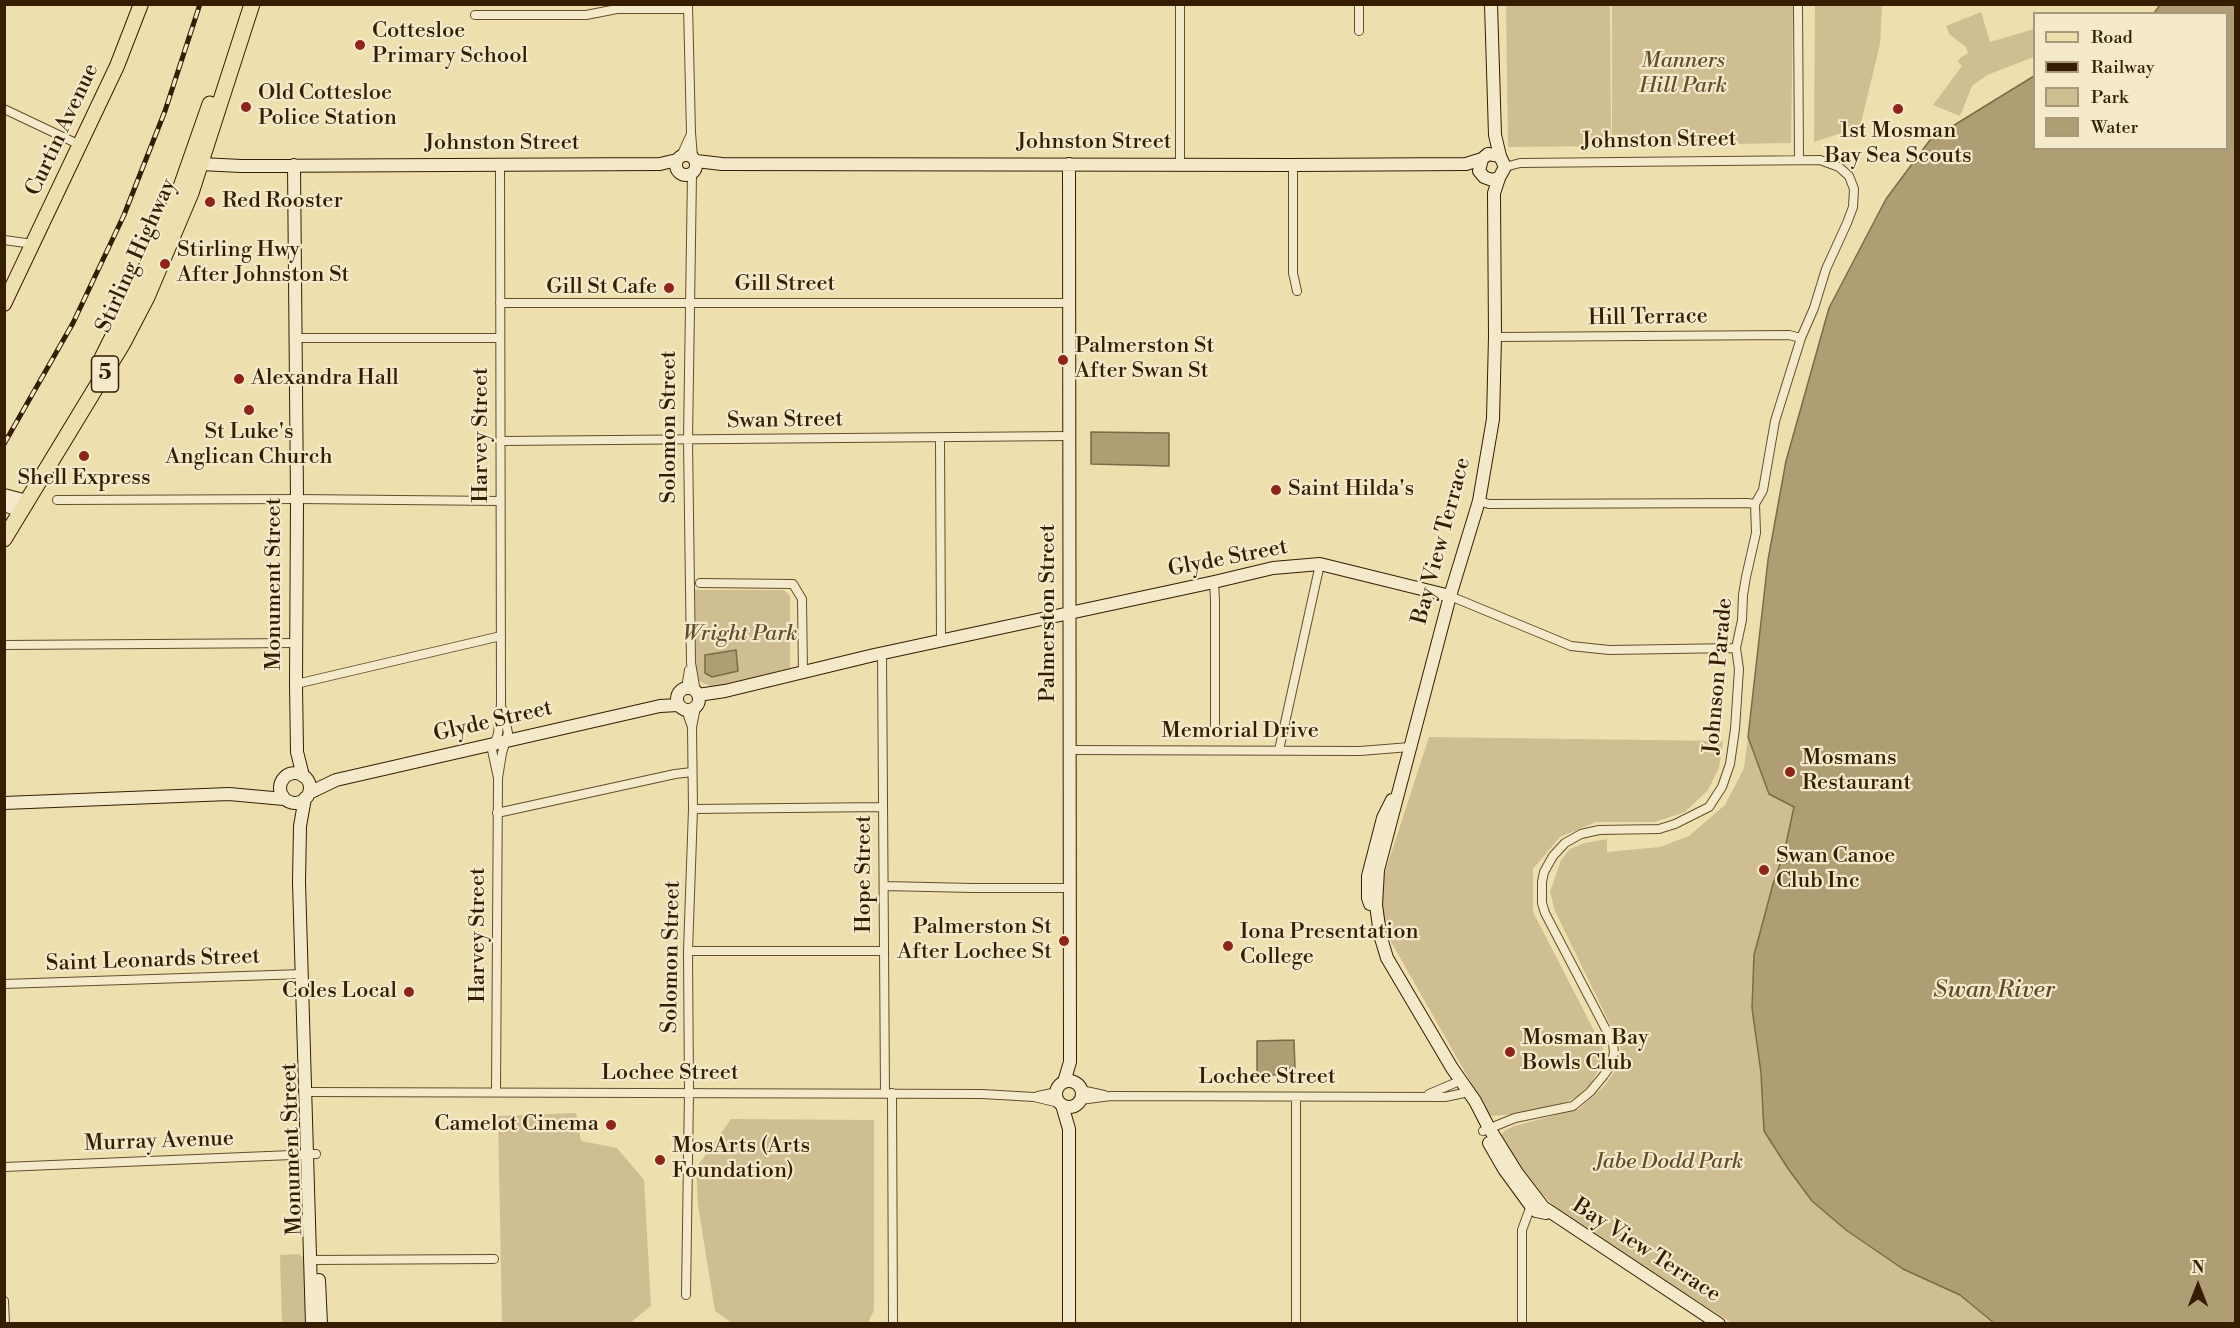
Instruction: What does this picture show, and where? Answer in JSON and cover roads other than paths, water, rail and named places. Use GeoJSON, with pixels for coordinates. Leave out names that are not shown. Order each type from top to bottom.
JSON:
{"type":"FeatureCollection","features":[{"type":"Feature","properties":{"kind":"highway","name":"Stirling Highway"},"geometry":{"type":"LineString","coordinates":[[4,539],[13,505],[111,343],[135,292],[185,177],[242,4]]}},
{"type":"Feature","properties":{"kind":"highway","name":"Stirling Highway"},"geometry":{"type":"LineString","coordinates":[[13,505],[134,325],[191,193],[252,4]]}},
{"type":"Feature","properties":{"kind":"main road","name":"Curtin Avenue"},"geometry":{"type":"LineString","coordinates":[[4,304],[117,66],[141,4]]}},
{"type":"Feature","properties":{"kind":"street"},"geometry":{"type":"LineString","coordinates":[[1180,4],[1180,164]]}},
{"type":"Feature","properties":{"kind":"street"},"geometry":{"type":"LineString","coordinates":[[1359,4],[1359,31]]}},
{"type":"Feature","properties":{"kind":"street"},"geometry":{"type":"LineString","coordinates":[[1491,4],[1495,135],[1493,165]]}},
{"type":"Feature","properties":{"kind":"street"},"geometry":{"type":"LineString","coordinates":[[1798,4],[1799,160]]}},
{"type":"Feature","properties":{"kind":"street"},"geometry":{"type":"LineString","coordinates":[[475,15],[586,15],[617,9],[688,7],[691,134],[687,165]]}},
{"type":"Feature","properties":{"kind":"street"},"geometry":{"type":"LineString","coordinates":[[4,109],[80,145]]}},
{"type":"Feature","properties":{"kind":"street","name":"Johnston Street"},"geometry":{"type":"LineString","coordinates":[[201,164],[241,166],[1493,165],[1799,160]]}},
{"type":"Feature","properties":{"kind":"street","name":"Johnson Parade"},"geometry":{"type":"LineString","coordinates":[[1488,1134],[1515,1118],[1573,1106],[1582,1100],[1604,1075],[1611,1065],[1614,1053],[1613,1042],[1545,913],[1542,893],[1545,872],[1553,856],[1565,843],[1581,834],[1605,830],[1659,829],[1676,824],[1709,807],[1722,787],[1731,764],[1739,669],[1736,648],[1742,620],[1746,576],[1756,534],[1755,504],[1763,490],[1775,421],[1801,338],[1814,308],[1826,269],[1853,207],[1854,189],[1849,176],[1831,163],[1820,160],[1799,160]]}},
{"type":"Feature","properties":{"kind":"street","name":"Palmerston Street"},"geometry":{"type":"LineString","coordinates":[[1069,164],[1070,1095]]}},
{"type":"Feature","properties":{"kind":"street","name":"Monument Street"},"geometry":{"type":"LineString","coordinates":[[294,165],[297,752],[306,787],[300,826],[303,974],[307,987],[315,1260],[321,1323]]}},
{"type":"Feature","properties":{"kind":"street","name":"Harvey Street"},"geometry":{"type":"LineString","coordinates":[[498,778],[492,750],[498,734],[501,704],[500,165]]}},
{"type":"Feature","properties":{"kind":"street","name":"Solomon Street"},"geometry":{"type":"LineString","coordinates":[[686,1295],[689,1092],[688,951],[693,809],[692,727],[689,699],[691,663],[687,440],[691,191],[687,165]]}},
{"type":"Feature","properties":{"kind":"street"},"geometry":{"type":"LineString","coordinates":[[1293,165],[1293,273],[1297,291]]}},
{"type":"Feature","properties":{"kind":"street","name":"Bay View Terrace"},"geometry":{"type":"LineString","coordinates":[[1493,165],[1496,338],[1493,419],[1479,501],[1449,596],[1378,870],[1376,898],[1380,934],[1387,958],[1488,1134],[1535,1204],[1719,1323]]}},
{"type":"Feature","properties":{"kind":"street"},"geometry":{"type":"LineString","coordinates":[[4,240],[33,243]]}},
{"type":"Feature","properties":{"kind":"street","name":"Gill Street"},"geometry":{"type":"LineString","coordinates":[[500,303],[1070,303]]}},
{"type":"Feature","properties":{"kind":"street","name":"Hill Terrace"},"geometry":{"type":"LineString","coordinates":[[1496,338],[1789,334],[1801,338]]}},
{"type":"Feature","properties":{"kind":"street"},"geometry":{"type":"LineString","coordinates":[[296,338],[500,338]]}},
{"type":"Feature","properties":{"kind":"street","name":"Swan Street"},"geometry":{"type":"LineString","coordinates":[[500,441],[1070,436]]}},
{"type":"Feature","properties":{"kind":"street"},"geometry":{"type":"LineString","coordinates":[[940,438],[940,641]]}},
{"type":"Feature","properties":{"kind":"street"},"geometry":{"type":"LineString","coordinates":[[57,500],[500,501]]}},
{"type":"Feature","properties":{"kind":"street"},"geometry":{"type":"LineString","coordinates":[[1479,501],[1489,504],[1755,504]]}},
{"type":"Feature","properties":{"kind":"street"},"geometry":{"type":"LineString","coordinates":[[1279,750],[1320,564]]}},
{"type":"Feature","properties":{"kind":"street","name":"Glyde Street"},"geometry":{"type":"LineString","coordinates":[[306,787],[882,654],[1273,568],[1320,564],[1449,596],[1571,646],[1609,650],[1736,648]]}},
{"type":"Feature","properties":{"kind":"street"},"geometry":{"type":"LineString","coordinates":[[1214,582],[1215,727]]}},
{"type":"Feature","properties":{"kind":"street"},"geometry":{"type":"LineString","coordinates":[[700,584],[793,584],[802,599],[803,673]]}},
{"type":"Feature","properties":{"kind":"street"},"geometry":{"type":"LineString","coordinates":[[296,684],[501,636]]}},
{"type":"Feature","properties":{"kind":"street"},"geometry":{"type":"LineString","coordinates":[[4,645],[296,643]]}},
{"type":"Feature","properties":{"kind":"street","name":"Hope Street"},"geometry":{"type":"LineString","coordinates":[[882,654],[884,951],[893,1323]]}},
{"type":"Feature","properties":{"kind":"street","name":"Harvey Street"},"geometry":{"type":"LineString","coordinates":[[496,1092],[498,778],[508,733],[501,704]]}},
{"type":"Feature","properties":{"kind":"street","name":"Memorial Drive"},"geometry":{"type":"LineString","coordinates":[[1070,750],[1360,751],[1410,747]]}},
{"type":"Feature","properties":{"kind":"street","name":"Monument Street"},"geometry":{"type":"LineString","coordinates":[[289,775],[297,752]]}},
{"type":"Feature","properties":{"kind":"street"},"geometry":{"type":"LineString","coordinates":[[497,813],[692,772]]}},
{"type":"Feature","properties":{"kind":"street"},"geometry":{"type":"LineString","coordinates":[[244,794],[301,801],[306,787],[294,774],[282,781],[280,786]]}},
{"type":"Feature","properties":{"kind":"street"},"geometry":{"type":"LineString","coordinates":[[4,803],[244,794],[280,786]]}},
{"type":"Feature","properties":{"kind":"street"},"geometry":{"type":"LineString","coordinates":[[280,786],[288,801]]}},
{"type":"Feature","properties":{"kind":"street","name":"Monument Street"},"geometry":{"type":"LineString","coordinates":[[288,801],[300,826]]}},
{"type":"Feature","properties":{"kind":"street"},"geometry":{"type":"LineString","coordinates":[[693,809],[883,807]]}},
{"type":"Feature","properties":{"kind":"street"},"geometry":{"type":"LineString","coordinates":[[884,886],[1070,888]]}},
{"type":"Feature","properties":{"kind":"street"},"geometry":{"type":"LineString","coordinates":[[688,951],[884,951]]}},
{"type":"Feature","properties":{"kind":"street","name":"Saint Leonards Street"},"geometry":{"type":"LineString","coordinates":[[4,984],[303,974]]}},
{"type":"Feature","properties":{"kind":"street","name":"Lochee Street"},"geometry":{"type":"LineString","coordinates":[[309,1092],[689,1092],[1034,1097],[1070,1095],[1445,1097],[1462,1087]]}},
{"type":"Feature","properties":{"kind":"street"},"geometry":{"type":"LineString","coordinates":[[1069,1323],[1070,1095]]}},
{"type":"Feature","properties":{"kind":"street"},"geometry":{"type":"LineString","coordinates":[[1296,1096],[1296,1323]]}},
{"type":"Feature","properties":{"kind":"street","name":"Murray Avenue"},"geometry":{"type":"LineString","coordinates":[[4,1167],[312,1154]]}},
{"type":"Feature","properties":{"kind":"street"},"geometry":{"type":"LineString","coordinates":[[1522,1323],[1522,1230],[1535,1204]]}},
{"type":"Feature","properties":{"kind":"street"},"geometry":{"type":"LineString","coordinates":[[315,1260],[494,1259]]}},
{"type":"Feature","properties":{"kind":"street","name":"Monument Street"},"geometry":{"type":"LineString","coordinates":[[312,1323],[315,1260]]}},
{"type":"Feature","properties":{"kind":"street"},"geometry":{"type":"LineString","coordinates":[[4,1301],[5,1323]]}},
{"type":"Feature","properties":{"kind":"water","name":"Swan River"},"geometry":{"type":"Polygon","coordinates":[[[2160,5],[2235,5],[2235,1323],[1994,1323],[1960,1295],[1903,1269],[1846,1230],[1812,1201],[1764,1131],[1761,1073],[1752,1008],[1754,955],[1773,884],[1784,853],[1794,807],[1769,794],[1748,737],[1768,560],[1786,461],[1829,308],[1886,199],[1930,140],[2033,77],[2033,150],[2228,150],[2228,12],[2155,12],[2160,5]]]}},
{"type":"Feature","properties":{"kind":"water"},"geometry":{"type":"Polygon","coordinates":[[[1091,432],[1169,433],[1169,466],[1091,464],[1091,432]]]}},
{"type":"Feature","properties":{"kind":"water"},"geometry":{"type":"Polygon","coordinates":[[[736,650],[738,671],[712,677],[705,673],[705,655],[736,650]]]}},
{"type":"Feature","properties":{"kind":"water"},"geometry":{"type":"Polygon","coordinates":[[[1294,1040],[1295,1068],[1278,1069],[1278,1075],[1257,1075],[1257,1041],[1294,1040]]]}},
{"type":"Feature","properties":{"kind":"railway"},"geometry":{"type":"LineString","coordinates":[[4,444],[73,323],[124,215],[165,111],[200,4]]}},
{"type":"Feature","properties":{"kind":"place","name":"Cottesloe Primary School"},"geometry":{"type":"Point","coordinates":[360,45]}},
{"type":"Feature","properties":{"kind":"place","name":"Old Cottesloe Police Station"},"geometry":{"type":"Point","coordinates":[246,107]}},
{"type":"Feature","properties":{"kind":"place","name":"1st Mosman Bay Sea Scouts"},"geometry":{"type":"Point","coordinates":[1898,109]}},
{"type":"Feature","properties":{"kind":"place","name":"Red Rooster"},"geometry":{"type":"Point","coordinates":[210,202]}},
{"type":"Feature","properties":{"kind":"place","name":"Stirling Hwy After Johnston St"},"geometry":{"type":"Point","coordinates":[165,264]}},
{"type":"Feature","properties":{"kind":"place","name":"Gill St Cafe"},"geometry":{"type":"Point","coordinates":[669,288]}},
{"type":"Feature","properties":{"kind":"place","name":"Palmerston St After Swan St"},"geometry":{"type":"Point","coordinates":[1063,360]}},
{"type":"Feature","properties":{"kind":"place","name":"Alexandra Hall"},"geometry":{"type":"Point","coordinates":[239,379]}},
{"type":"Feature","properties":{"kind":"place","name":"St Luke's Anglican Church"},"geometry":{"type":"Point","coordinates":[249,410]}},
{"type":"Feature","properties":{"kind":"place","name":"Shell Express"},"geometry":{"type":"Point","coordinates":[84,456]}},
{"type":"Feature","properties":{"kind":"place","name":"Saint Hilda's"},"geometry":{"type":"Point","coordinates":[1276,490]}},
{"type":"Feature","properties":{"kind":"place","name":"Mosmans Restaurant"},"geometry":{"type":"Point","coordinates":[1790,772]}},
{"type":"Feature","properties":{"kind":"place","name":"Swan Canoe Club Inc"},"geometry":{"type":"Point","coordinates":[1764,870]}},
{"type":"Feature","properties":{"kind":"place","name":"Palmerston St After Lochee St"},"geometry":{"type":"Point","coordinates":[1064,941]}},
{"type":"Feature","properties":{"kind":"place","name":"Iona Presentation College"},"geometry":{"type":"Point","coordinates":[1228,946]}},
{"type":"Feature","properties":{"kind":"place","name":"Coles Local"},"geometry":{"type":"Point","coordinates":[409,992]}},
{"type":"Feature","properties":{"kind":"place","name":"Mosman Bay Bowls Club"},"geometry":{"type":"Point","coordinates":[1510,1052]}},
{"type":"Feature","properties":{"kind":"place","name":"Camelot Cinema"},"geometry":{"type":"Point","coordinates":[611,1125]}},
{"type":"Feature","properties":{"kind":"place","name":"MosArts (Arts Foundation)"},"geometry":{"type":"Point","coordinates":[660,1160]}},
{"type":"Feature","properties":{"kind":"park label","name":"Manners Hill Park"},"geometry":{"type":"Point","coordinates":[1683,74]}},
{"type":"Feature","properties":{"kind":"park label","name":"Wright Park"},"geometry":{"type":"Point","coordinates":[740,635]}},
{"type":"Feature","properties":{"kind":"park label","name":"Jabe Dodd Park"},"geometry":{"type":"Point","coordinates":[1669,1163]}}]}
